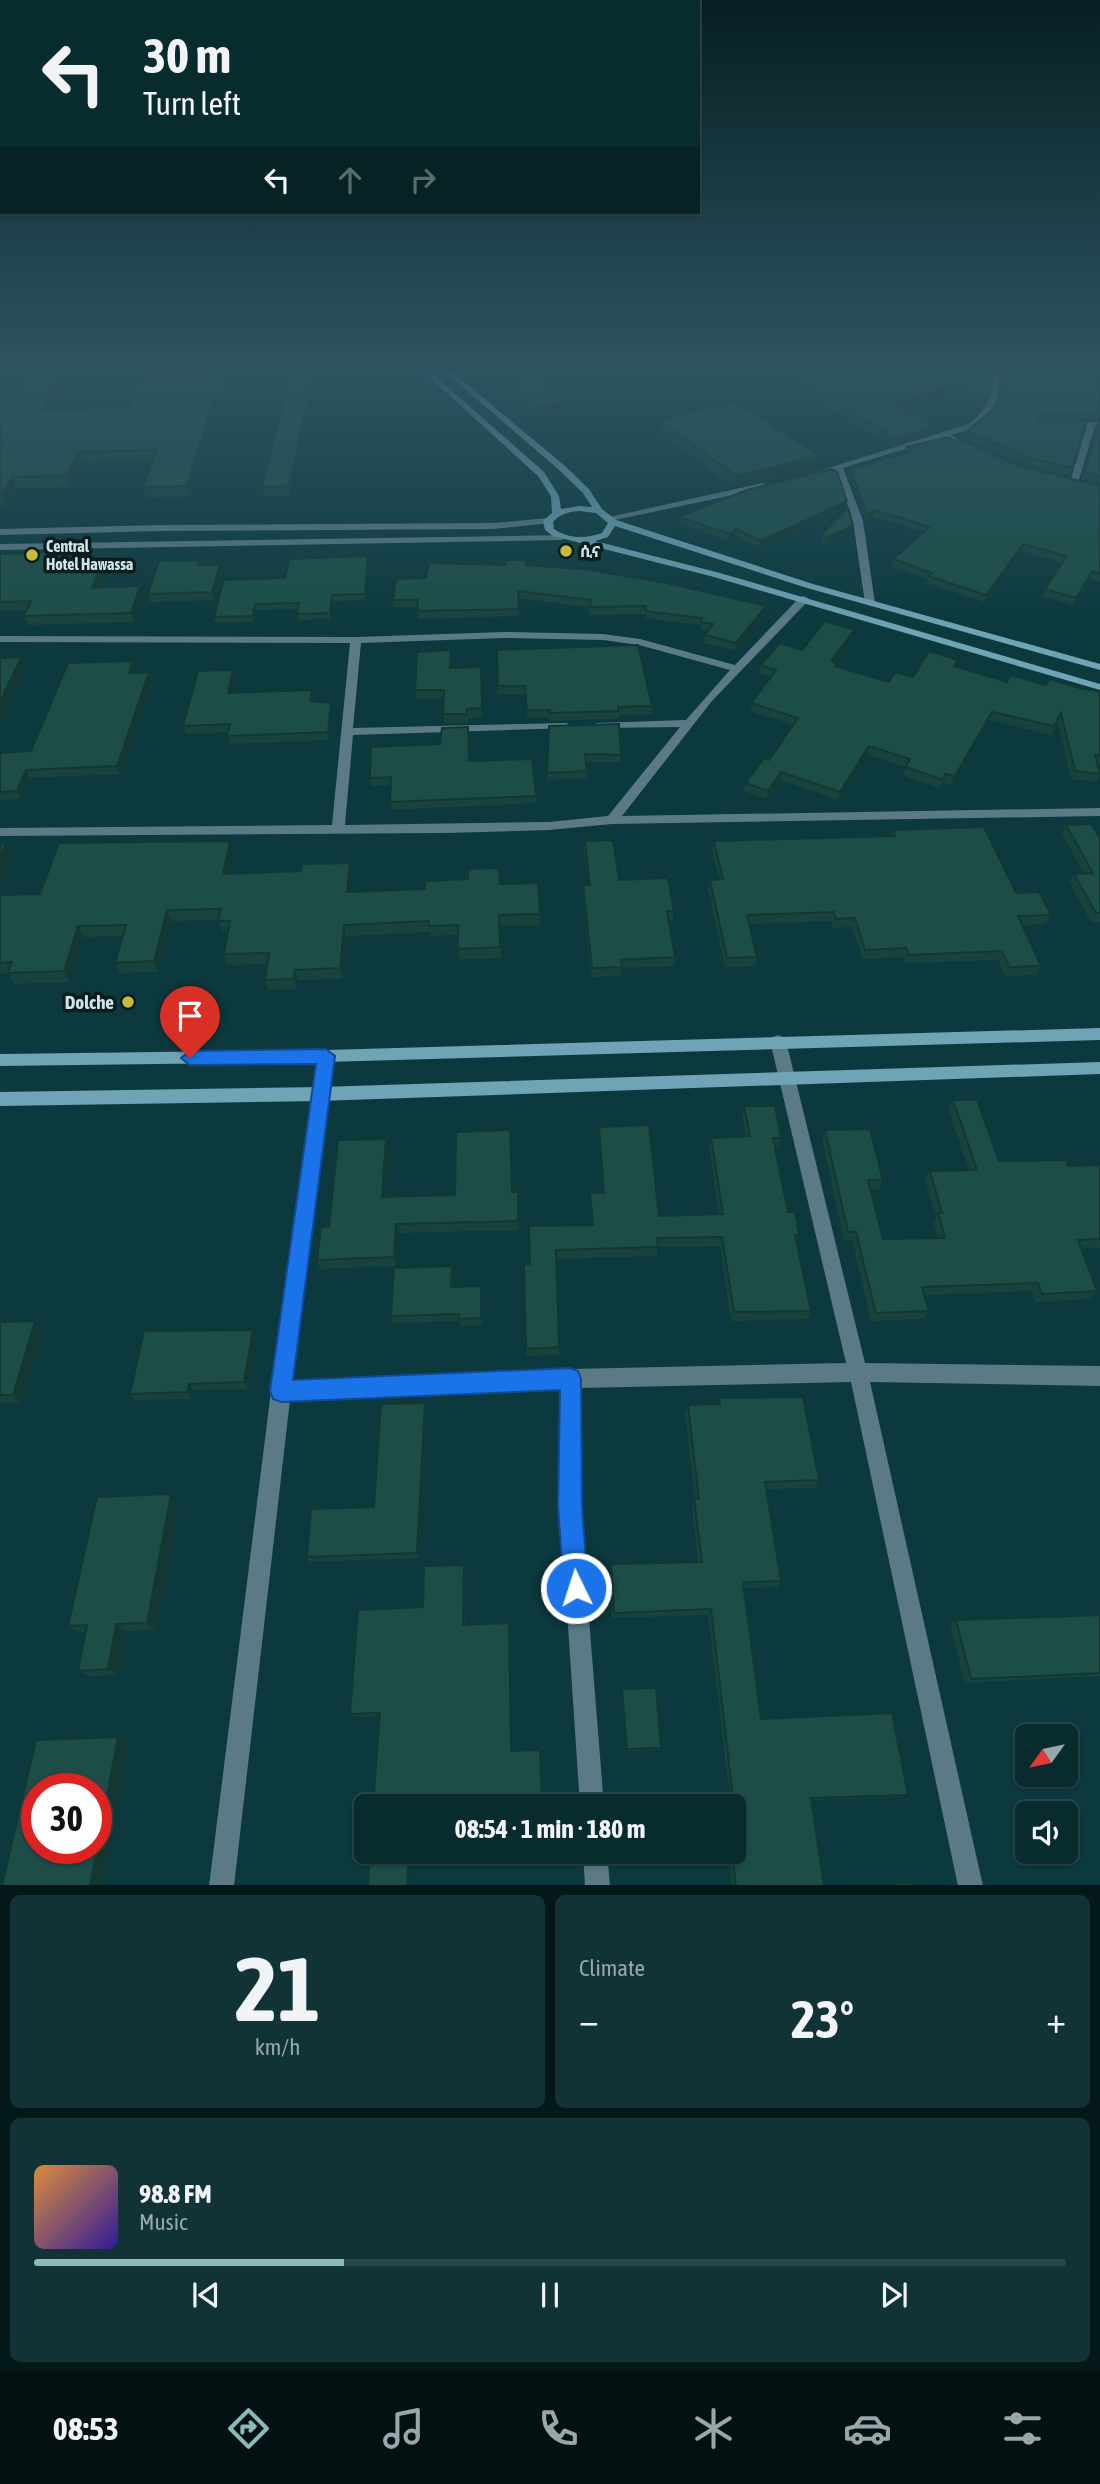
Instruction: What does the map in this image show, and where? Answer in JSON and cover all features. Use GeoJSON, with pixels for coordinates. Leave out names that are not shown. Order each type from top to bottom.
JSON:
{"type":"FeatureCollection","features":[{"type":"Feature","properties":{"kind":"main road"},"geometry":{"type":"LineString","coordinates":[[519,454],[541,474],[555,496],[557,513]]}},
{"type":"Feature","properties":{"kind":"main road"},"geometry":{"type":"LineString","coordinates":[[546,454],[586,491],[599,511],[612,520],[682,547],[1100,667]]}},
{"type":"Feature","properties":{"kind":"main road"},"geometry":{"type":"LineString","coordinates":[[599,511],[581,508],[557,513],[548,521],[550,530],[562,537],[804,599],[1100,687]]}},
{"type":"Feature","properties":{"kind":"main road"},"geometry":{"type":"LineString","coordinates":[[580,540],[605,535],[612,520]]}},
{"type":"Feature","properties":{"kind":"main road"},"geometry":{"type":"LineString","coordinates":[[0,1060],[326,1056],[779,1041],[1100,1034]]}},
{"type":"Feature","properties":{"kind":"main road"},"geometry":{"type":"LineString","coordinates":[[0,1099],[319,1094],[1100,1068]]}},
{"type":"Feature","properties":{"kind":"street"},"geometry":{"type":"LineString","coordinates":[[801,477],[887,454]]}},
{"type":"Feature","properties":{"kind":"street"},"geometry":{"type":"LineString","coordinates":[[1082,454],[1069,480],[1087,485]]}},
{"type":"Feature","properties":{"kind":"street"},"geometry":{"type":"LineString","coordinates":[[839,468],[858,520],[870,603]]}},
{"type":"Feature","properties":{"kind":"street"},"geometry":{"type":"LineString","coordinates":[[612,520],[776,483]]}},
{"type":"Feature","properties":{"kind":"street"},"geometry":{"type":"LineString","coordinates":[[0,532],[493,526],[548,521]]}},
{"type":"Feature","properties":{"kind":"street"},"geometry":{"type":"LineString","coordinates":[[0,547],[562,537]]}},
{"type":"Feature","properties":{"kind":"street"},"geometry":{"type":"LineString","coordinates":[[612,820],[735,668],[804,599]]}},
{"type":"Feature","properties":{"kind":"street"},"geometry":{"type":"LineString","coordinates":[[0,639],[356,640],[491,635],[603,636],[640,642],[735,668]]}},
{"type":"Feature","properties":{"kind":"street"},"geometry":{"type":"LineString","coordinates":[[338,829],[356,640]]}},
{"type":"Feature","properties":{"kind":"street"},"geometry":{"type":"LineString","coordinates":[[348,732],[690,723]]}},
{"type":"Feature","properties":{"kind":"street"},"geometry":{"type":"LineString","coordinates":[[0,832],[536,826],[612,820],[1100,812]]}},
{"type":"Feature","properties":{"kind":"street"},"geometry":{"type":"LineString","coordinates":[[779,1041],[785,1078],[858,1372],[971,1885]]}},
{"type":"Feature","properties":{"kind":"street"},"geometry":{"type":"LineString","coordinates":[[220,1885],[281,1391],[326,1056]]}},
{"type":"Feature","properties":{"kind":"street"},"geometry":{"type":"LineString","coordinates":[[281,1391],[570,1379],[858,1372],[1100,1376]]}},
{"type":"Feature","properties":{"kind":"street"},"geometry":{"type":"LineString","coordinates":[[570,1379],[570,1506],[591,1794]]}},
{"type":"Feature","properties":{"kind":"street"},"geometry":{"type":"LineString","coordinates":[[596,1864],[598,1885]]}},
{"type":"Feature","properties":{"kind":"building"},"geometry":{"type":"Polygon","coordinates":[[[0,454],[77,454],[67,476],[12,477],[0,494],[0,454]]]}},
{"type":"Feature","properties":{"kind":"building"},"geometry":{"type":"Polygon","coordinates":[[[155,454],[197,454],[187,486],[143,487],[155,454]]]}},
{"type":"Feature","properties":{"kind":"building"},"geometry":{"type":"Polygon","coordinates":[[[270,454],[296,454],[289,486],[262,487],[270,454]]]}},
{"type":"Feature","properties":{"kind":"building"},"geometry":{"type":"Polygon","coordinates":[[[706,454],[820,456],[737,476],[706,454]]]}},
{"type":"Feature","properties":{"kind":"building"},"geometry":{"type":"Polygon","coordinates":[[[903,454],[992,454],[1016,465],[1100,486],[1100,574],[1092,572],[1076,598],[1045,589],[1067,556],[1023,544],[986,595],[929,576],[932,573],[893,559],[930,527],[875,510],[867,515],[850,469],[903,454]]]}},
{"type":"Feature","properties":{"kind":"building"},"geometry":{"type":"Polygon","coordinates":[[[1019,454],[1076,454],[1072,468],[1019,454]]]}},
{"type":"Feature","properties":{"kind":"building"},"geometry":{"type":"Polygon","coordinates":[[[1090,454],[1100,454],[1100,476],[1085,472],[1090,454]]]}},
{"type":"Feature","properties":{"kind":"building"},"geometry":{"type":"Polygon","coordinates":[[[831,469],[837,472],[847,501],[760,541],[736,529],[729,534],[679,517],[747,490],[831,469]]]}},
{"type":"Feature","properties":{"kind":"building"},"geometry":{"type":"Polygon","coordinates":[[[848,508],[853,525],[826,539],[822,534],[848,508]]]}},
{"type":"Feature","properties":{"kind":"building"},"geometry":{"type":"Polygon","coordinates":[[[56,552],[51,564],[102,563],[92,588],[140,586],[131,613],[24,616],[31,601],[0,602],[0,554],[56,552]]]}},
{"type":"Feature","properties":{"kind":"building"},"geometry":{"type":"Polygon","coordinates":[[[368,556],[365,594],[332,595],[330,613],[297,614],[299,603],[255,604],[253,616],[214,617],[224,580],[285,578],[289,559],[368,556]]]}},
{"type":"Feature","properties":{"kind":"building"},"geometry":{"type":"Polygon","coordinates":[[[199,560],[198,565],[220,565],[212,592],[148,594],[159,561],[199,560]]]}},
{"type":"Feature","properties":{"kind":"building"},"geometry":{"type":"Polygon","coordinates":[[[505,560],[525,560],[526,565],[583,569],[667,583],[766,606],[736,643],[705,635],[713,624],[701,622],[702,618],[646,611],[646,606],[589,607],[592,600],[518,591],[519,609],[417,611],[418,600],[393,600],[396,579],[426,578],[429,563],[505,565],[505,560]]]}},
{"type":"Feature","properties":{"kind":"building"},"geometry":{"type":"Polygon","coordinates":[[[825,621],[854,630],[831,661],[836,663],[835,666],[889,682],[895,672],[913,677],[929,651],[958,660],[954,666],[1007,682],[1011,675],[1046,685],[1049,679],[1100,691],[1100,755],[1095,755],[1100,774],[1075,771],[1061,713],[1054,726],[992,712],[955,776],[945,774],[943,780],[906,767],[910,759],[869,746],[840,792],[781,772],[768,791],[746,783],[764,758],[769,760],[798,718],[751,703],[776,670],[761,665],[780,643],[802,650],[825,621]]]}},
{"type":"Feature","properties":{"kind":"building"},"geometry":{"type":"Polygon","coordinates":[[[638,645],[652,706],[618,707],[618,711],[549,713],[550,710],[527,710],[525,686],[498,686],[497,650],[638,645]]]}},
{"type":"Feature","properties":{"kind":"building"},"geometry":{"type":"Polygon","coordinates":[[[451,650],[450,668],[481,667],[482,708],[467,709],[467,714],[443,714],[444,690],[415,690],[417,652],[451,650]]]}},
{"type":"Feature","properties":{"kind":"building"},"geometry":{"type":"Polygon","coordinates":[[[21,657],[0,702],[0,658],[21,657]]]}},
{"type":"Feature","properties":{"kind":"building"},"geometry":{"type":"Polygon","coordinates":[[[133,661],[129,673],[149,672],[117,766],[26,770],[17,791],[0,792],[0,753],[31,751],[68,663],[133,661]]]}},
{"type":"Feature","properties":{"kind":"building"},"geometry":{"type":"Polygon","coordinates":[[[233,670],[228,693],[312,690],[310,701],[331,703],[328,732],[227,736],[230,724],[183,726],[198,671],[233,670]]]}},
{"type":"Feature","properties":{"kind":"building"},"geometry":{"type":"Polygon","coordinates":[[[619,724],[621,755],[585,754],[587,771],[547,773],[549,726],[619,724]]]}},
{"type":"Feature","properties":{"kind":"building"},"geometry":{"type":"Polygon","coordinates":[[[468,727],[469,761],[532,759],[536,796],[390,802],[391,777],[370,778],[371,747],[440,744],[442,728],[468,727]]]}},
{"type":"Feature","properties":{"kind":"building"},"geometry":{"type":"Polygon","coordinates":[[[1091,824],[1100,838],[1100,913],[1096,913],[1074,874],[1093,873],[1066,825],[1091,824]]]}},
{"type":"Feature","properties":{"kind":"building"},"geometry":{"type":"Polygon","coordinates":[[[984,827],[1016,893],[1039,892],[1051,915],[1018,916],[1041,966],[1009,967],[1002,951],[909,955],[906,948],[865,950],[855,918],[836,919],[834,912],[747,915],[757,957],[727,958],[710,880],[723,879],[714,841],[895,836],[893,830],[984,827]]]}},
{"type":"Feature","properties":{"kind":"building"},"geometry":{"type":"Polygon","coordinates":[[[613,840],[619,880],[668,878],[674,911],[667,911],[675,957],[621,960],[622,967],[592,968],[583,885],[590,885],[585,841],[613,840]]]}},
{"type":"Feature","properties":{"kind":"building"},"geometry":{"type":"Polygon","coordinates":[[[230,841],[223,874],[301,871],[302,864],[350,863],[347,892],[425,889],[425,881],[468,879],[468,869],[499,868],[500,884],[538,883],[540,914],[499,915],[500,947],[458,949],[458,925],[429,926],[429,921],[344,925],[340,968],[295,970],[294,979],[265,980],[269,953],[224,954],[230,921],[218,921],[221,909],[167,910],[154,961],[115,963],[126,925],[78,926],[64,971],[8,973],[12,962],[0,963],[0,895],[40,894],[59,843],[230,841]]]}},
{"type":"Feature","properties":{"kind":"building"},"geometry":{"type":"Polygon","coordinates":[[[6,843],[0,859],[0,844],[6,843]]]}},
{"type":"Feature","properties":{"kind":"building"},"geometry":{"type":"Polygon","coordinates":[[[953,1100],[977,1100],[999,1161],[1066,1160],[1068,1166],[1100,1165],[1100,1239],[1078,1240],[1097,1291],[1042,1294],[1038,1283],[922,1287],[929,1311],[876,1313],[856,1232],[848,1232],[825,1130],[870,1129],[883,1180],[868,1180],[883,1239],[945,1238],[938,1213],[942,1213],[930,1171],[977,1170],[953,1100]]]}},
{"type":"Feature","properties":{"kind":"building"},"geometry":{"type":"Polygon","coordinates":[[[744,1106],[775,1106],[781,1138],[773,1138],[788,1212],[795,1212],[799,1235],[795,1235],[811,1311],[734,1312],[722,1237],[657,1238],[658,1247],[556,1250],[559,1347],[526,1349],[524,1264],[530,1264],[529,1226],[593,1225],[590,1193],[604,1193],[599,1127],[649,1125],[659,1216],[723,1214],[711,1138],[750,1136],[744,1106]]]}},
{"type":"Feature","properties":{"kind":"building"},"geometry":{"type":"Polygon","coordinates":[[[510,1130],[512,1192],[518,1192],[518,1221],[396,1224],[394,1257],[317,1260],[321,1227],[329,1227],[338,1140],[386,1139],[382,1197],[455,1195],[456,1132],[510,1130]]]}},
{"type":"Feature","properties":{"kind":"building"},"geometry":{"type":"Polygon","coordinates":[[[452,1266],[451,1287],[481,1286],[481,1318],[459,1319],[459,1314],[391,1316],[394,1268],[452,1266]]]}},
{"type":"Feature","properties":{"kind":"building"},"geometry":{"type":"Polygon","coordinates":[[[35,1321],[13,1395],[0,1395],[0,1322],[35,1321]]]}},
{"type":"Feature","properties":{"kind":"building"},"geometry":{"type":"Polygon","coordinates":[[[253,1330],[244,1382],[189,1384],[187,1392],[130,1394],[144,1331],[253,1330]]]}},
{"type":"Feature","properties":{"kind":"building"},"geometry":{"type":"Polygon","coordinates":[[[803,1397],[819,1480],[765,1482],[781,1581],[743,1582],[761,1719],[892,1713],[908,1795],[811,1798],[824,1885],[736,1885],[733,1864],[746,1864],[746,1794],[733,1794],[711,1609],[614,1613],[611,1564],[702,1562],[694,1499],[699,1499],[688,1405],[720,1404],[719,1398],[803,1397]]]}},
{"type":"Feature","properties":{"kind":"building"},"geometry":{"type":"Polygon","coordinates":[[[425,1403],[417,1553],[307,1557],[311,1509],[374,1507],[381,1404],[425,1403]]]}},
{"type":"Feature","properties":{"kind":"building"},"geometry":{"type":"Polygon","coordinates":[[[171,1494],[147,1623],[116,1624],[108,1669],[78,1671],[87,1625],[68,1626],[97,1497],[171,1494]]]}},
{"type":"Feature","properties":{"kind":"building"},"geometry":{"type":"Polygon","coordinates":[[[464,1565],[463,1625],[509,1623],[511,1751],[540,1750],[542,1794],[374,1794],[380,1713],[350,1714],[358,1610],[423,1607],[424,1566],[464,1565]]]}},
{"type":"Feature","properties":{"kind":"building"},"geometry":{"type":"Polygon","coordinates":[[[1100,1615],[1100,1673],[971,1679],[956,1620],[1100,1615]]]}},
{"type":"Feature","properties":{"kind":"building"},"geometry":{"type":"Polygon","coordinates":[[[656,1688],[661,1748],[627,1749],[622,1689],[656,1688]]]}},
{"type":"Feature","properties":{"kind":"building"},"geometry":{"type":"Polygon","coordinates":[[[118,1737],[111,1773],[28,1773],[36,1740],[118,1737]]]}},
{"type":"Feature","properties":{"kind":"building"},"geometry":{"type":"Polygon","coordinates":[[[21,1804],[21,1864],[94,1864],[90,1885],[2,1885],[21,1804]]]}},
{"type":"Feature","properties":{"kind":"building"},"geometry":{"type":"Polygon","coordinates":[[[369,1864],[408,1864],[407,1885],[368,1885],[369,1864]]]}},
{"type":"Feature","properties":{"kind":"building"},"geometry":{"type":"Polygon","coordinates":[[[913,1883],[914,1885],[868,1885],[913,1883]]]}},
{"type":"Feature","properties":{"kind":"place","name":"ሲና"},"geometry":{"type":"Point","coordinates":[566,551]}},
{"type":"Feature","properties":{"kind":"place","name":"Central Hotel Hawassa"},"geometry":{"type":"Point","coordinates":[32,555]}},
{"type":"Feature","properties":{"kind":"place","name":"Dolche"},"geometry":{"type":"Point","coordinates":[128,1002]}},
{"type":"Feature","properties":{"kind":"route"},"geometry":{"type":"LineString","coordinates":[[190,1058],[326,1056],[281,1391],[570,1379],[570,1506],[576,1588]]}}]}
